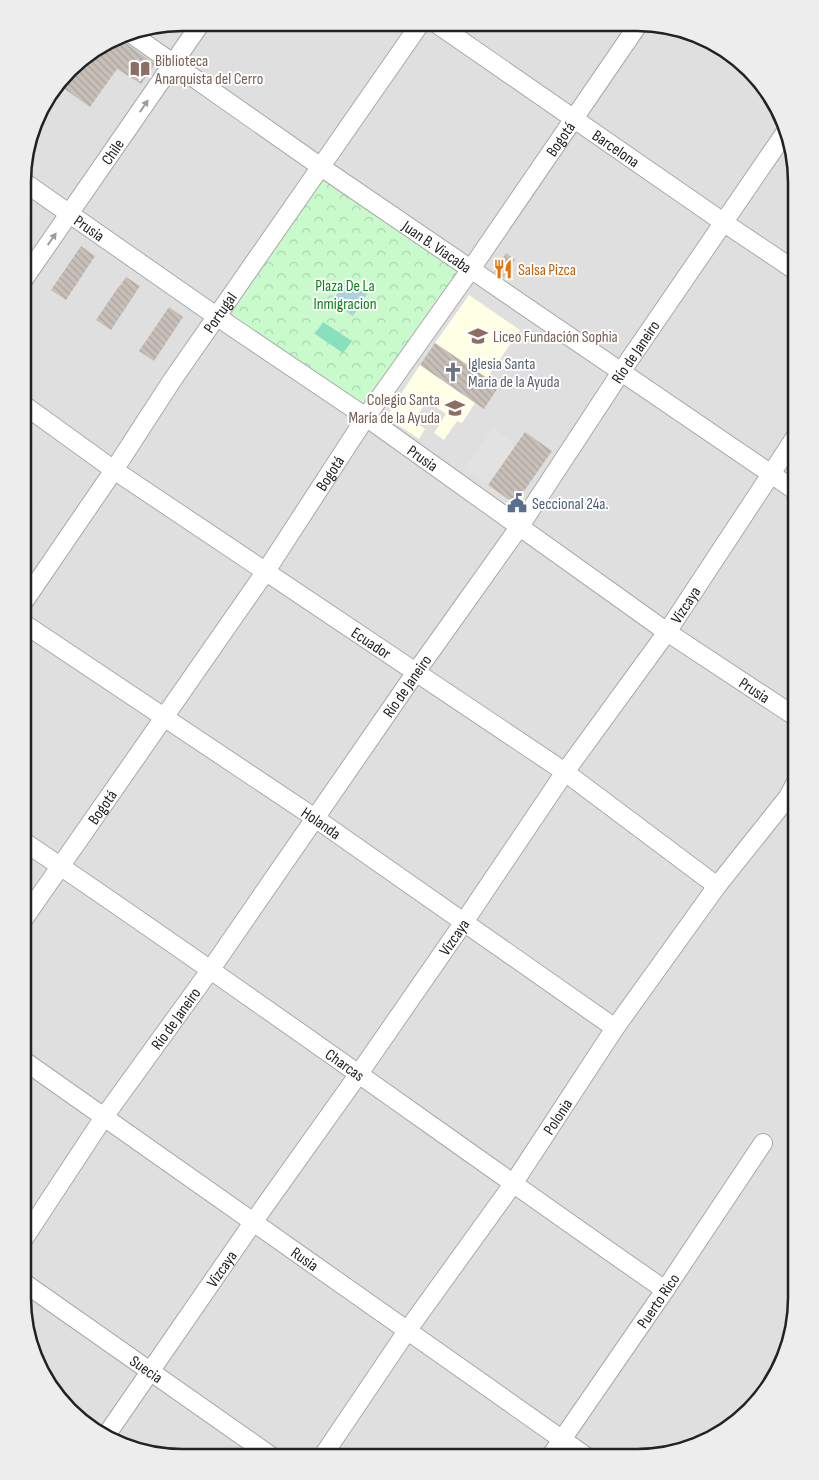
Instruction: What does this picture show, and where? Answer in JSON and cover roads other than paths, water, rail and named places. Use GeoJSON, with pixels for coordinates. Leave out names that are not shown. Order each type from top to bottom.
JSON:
{"type":"FeatureCollection","features":[{"type":"Feature","properties":{"kind":"street","name":"Chile"},"geometry":{"type":"LineString","coordinates":[[31,269],[195,31]]}},
{"type":"Feature","properties":{"kind":"street","name":"Portugal"},"geometry":{"type":"LineString","coordinates":[[31,591],[216,316],[415,31]]}},
{"type":"Feature","properties":{"kind":"street","name":"Barcelona"},"geometry":{"type":"LineString","coordinates":[[447,31],[788,266]]}},
{"type":"Feature","properties":{"kind":"street","name":"Bogotá"},"geometry":{"type":"LineString","coordinates":[[31,908],[266,571],[366,417],[471,269],[634,31]]}},
{"type":"Feature","properties":{"kind":"street","name":"Juan B. Viacaba"},"geometry":{"type":"LineString","coordinates":[[137,38],[321,167],[788,485]]}},
{"type":"Feature","properties":{"kind":"street","name":"Río de Janeiro"},"geometry":{"type":"LineString","coordinates":[[31,1228],[104,1116],[211,969],[416,672],[520,526],[620,372],[781,139]]}},
{"type":"Feature","properties":{"kind":"street","name":"Prusia"},"geometry":{"type":"LineString","coordinates":[[31,187],[216,316],[366,417],[667,632],[788,711]]}},
{"type":"Feature","properties":{"kind":"street","name":"Ecuador"},"geometry":{"type":"LineString","coordinates":[[31,410],[114,470],[565,772],[717,886]]}},
{"type":"Feature","properties":{"kind":"street","name":"Vizcaya"},"geometry":{"type":"LineString","coordinates":[[110,1430],[464,922],[565,772],[667,632],[788,449]]}},
{"type":"Feature","properties":{"kind":"street","name":"Holanda"},"geometry":{"type":"LineString","coordinates":[[31,628],[315,818],[615,1028]]}},
{"type":"Feature","properties":{"kind":"street","name":"Polonia"},"geometry":{"type":"LineString","coordinates":[[327,1449],[406,1331],[513,1184],[615,1028],[717,886],[787,798]]}},
{"type":"Feature","properties":{"kind":"street","name":"Charcas"},"geometry":{"type":"LineString","coordinates":[[31,846],[211,969],[358,1075],[666,1290]]}},
{"type":"Feature","properties":{"kind":"street","name":"Rusia"},"geometry":{"type":"LineString","coordinates":[[31,1066],[575,1449]]}},
{"type":"Feature","properties":{"kind":"street","name":"Puerto Rico"},"geometry":{"type":"LineString","coordinates":[[556,1449],[666,1290],[763,1143]]}},
{"type":"Feature","properties":{"kind":"street","name":"Suecia"},"geometry":{"type":"LineString","coordinates":[[31,1288],[261,1449]]}},
{"type":"Feature","properties":{"kind":"water"},"geometry":{"type":"Polygon","coordinates":[[[346,280],[367,294],[353,316],[332,302],[346,280]]]}},
{"type":"Feature","properties":{"kind":"place","name":"Biblioteca Anarquista del Cerro"},"geometry":{"type":"Point","coordinates":[140,69]}},
{"type":"Feature","properties":{"kind":"place","name":"Salsa Pizca"},"geometry":{"type":"Point","coordinates":[503,269]}},
{"type":"Feature","properties":{"kind":"place","name":"Liceo Fundación Sophia"},"geometry":{"type":"Point","coordinates":[478,336]}},
{"type":"Feature","properties":{"kind":"place","name":"Iglesia Santa Maria de la Ayuda"},"geometry":{"type":"Point","coordinates":[453,372]}},
{"type":"Feature","properties":{"kind":"place","name":"Colegio Santa María de la Ayuda"},"geometry":{"type":"Point","coordinates":[455,408]}},
{"type":"Feature","properties":{"kind":"place","name":"Seccional 24a."},"geometry":{"type":"Point","coordinates":[517,503]}},
{"type":"Feature","properties":{"kind":"park label","name":"Plaza De La Inmigracion"},"geometry":{"type":"Point","coordinates":[345,294]}}]}
